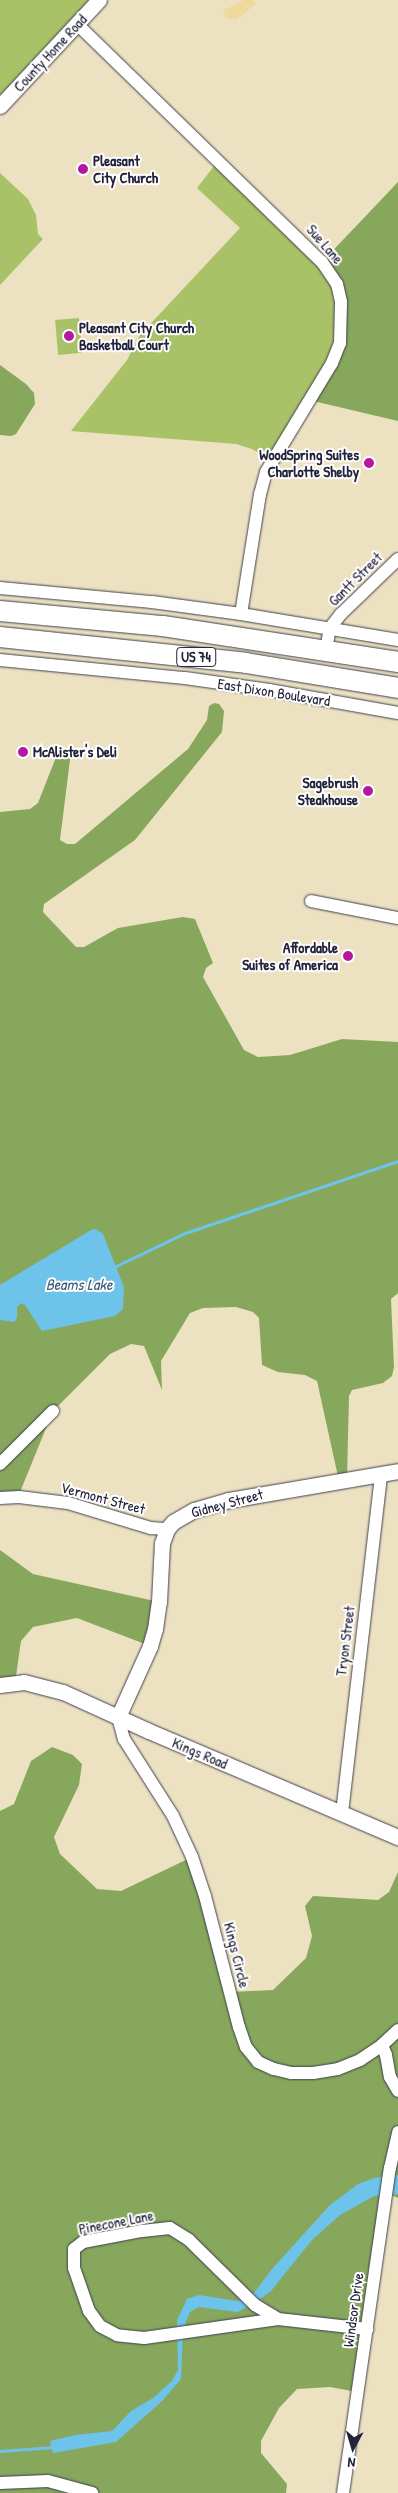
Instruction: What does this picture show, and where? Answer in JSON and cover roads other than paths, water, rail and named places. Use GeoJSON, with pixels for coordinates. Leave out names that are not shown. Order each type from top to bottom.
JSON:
{"type":"FeatureCollection","features":[{"type":"Feature","properties":{"kind":"highway","name":"US 74"},"geometry":{"type":"LineString","coordinates":[[0,611],[163,626],[398,662]]}},
{"type":"Feature","properties":{"kind":"highway"},"geometry":{"type":"LineString","coordinates":[[0,626],[123,634],[163,626]]}},
{"type":"Feature","properties":{"kind":"highway","name":"East Dixon Boulevard"},"geometry":{"type":"LineString","coordinates":[[0,638],[246,663],[398,688]]}},
{"type":"Feature","properties":{"kind":"street","name":"County Home Road"},"geometry":{"type":"LineString","coordinates":[[0,106],[99,0]]}},
{"type":"Feature","properties":{"kind":"street","name":"Sue Lane"},"geometry":{"type":"LineString","coordinates":[[77,24],[310,249],[322,262],[337,284],[341,302],[340,343],[332,363],[266,472],[260,494],[240,614]]}},
{"type":"Feature","properties":{"kind":"street","name":"Gantt Street"},"geometry":{"type":"LineString","coordinates":[[326,650],[330,628],[341,614],[398,559]]}},
{"type":"Feature","properties":{"kind":"street"},"geometry":{"type":"LineString","coordinates":[[0,588],[152,602],[240,614],[398,640]]}},
{"type":"Feature","properties":{"kind":"street","name":"East Dixon Boulevard"},"geometry":{"type":"LineString","coordinates":[[0,660],[185,678],[269,690],[398,713]]}},
{"type":"Feature","properties":{"kind":"street"},"geometry":{"type":"LineString","coordinates":[[311,901],[398,918]]}},
{"type":"Feature","properties":{"kind":"street"},"geometry":{"type":"LineString","coordinates":[[0,1464],[53,1411]]}},
{"type":"Feature","properties":{"kind":"street","name":"Gidney Street"},"geometry":{"type":"LineString","coordinates":[[167,1529],[181,1516],[194,1510],[229,1500],[398,1471]]}},
{"type":"Feature","properties":{"kind":"street","name":"Tryon Street"},"geometry":{"type":"LineString","coordinates":[[342,1813],[381,1474]]}},
{"type":"Feature","properties":{"kind":"street","name":"Vermont Street"},"geometry":{"type":"LineString","coordinates":[[0,1498],[19,1497],[68,1502],[152,1528],[167,1529]]}},
{"type":"Feature","properties":{"kind":"street"},"geometry":{"type":"LineString","coordinates":[[118,1717],[150,1646],[155,1629],[159,1602],[159,1559],[167,1529]]}},
{"type":"Feature","properties":{"kind":"street","name":"Kings Road"},"geometry":{"type":"LineString","coordinates":[[0,1685],[24,1682],[42,1685],[63,1692],[398,1837]]}},
{"type":"Feature","properties":{"kind":"street","name":"Kings Circle"},"geometry":{"type":"LineString","coordinates":[[118,1717],[124,1740],[173,1816],[192,1857],[205,1896],[246,2047],[258,2062],[274,2069],[292,2073],[313,2073],[338,2069],[360,2060],[382,2045],[398,2030]]}},
{"type":"Feature","properties":{"kind":"street"},"geometry":{"type":"LineString","coordinates":[[382,2045],[386,2054],[390,2077],[398,2091]]}},
{"type":"Feature","properties":{"kind":"street","name":"Windsor Drive"},"geometry":{"type":"LineString","coordinates":[[342,2493],[390,2168],[398,2132]]}},
{"type":"Feature","properties":{"kind":"street","name":"Pinecone Lane"},"geometry":{"type":"LineString","coordinates":[[278,2320],[255,2305],[189,2240],[170,2228],[83,2242],[74,2249],[74,2268],[89,2311],[100,2326],[117,2335],[144,2338],[278,2320],[367,2329]]}},
{"type":"Feature","properties":{"kind":"street"},"geometry":{"type":"LineString","coordinates":[[0,2483],[48,2481],[92,2493]]}},
{"type":"Feature","properties":{"kind":"water","name":"Beams Lake"},"geometry":{"type":"Polygon","coordinates":[[[96,1229],[103,1234],[124,1287],[123,1309],[115,1316],[42,1331],[25,1305],[21,1303],[17,1307],[17,1318],[14,1322],[0,1320],[0,1285],[91,1230],[96,1229]]]}},
{"type":"Feature","properties":{"kind":"water"},"geometry":{"type":"Polygon","coordinates":[[[398,2175],[398,2194],[374,2196],[340,2215],[312,2240],[271,2291],[257,2301],[238,2312],[199,2307],[190,2312],[183,2329],[181,2379],[163,2400],[116,2442],[53,2453],[50,2441],[75,2435],[112,2431],[131,2411],[153,2398],[172,2381],[178,2370],[177,2320],[187,2299],[199,2295],[237,2301],[246,2299],[254,2293],[272,2269],[330,2205],[358,2184],[374,2178],[398,2175]]]}},
{"type":"Feature","properties":{"kind":"waterway"},"geometry":{"type":"LineString","coordinates":[[116,1266],[185,1233],[398,1161]]}},
{"type":"Feature","properties":{"kind":"waterway"},"geometry":{"type":"LineString","coordinates":[[0,2451],[54,2447]]}},
{"type":"Feature","properties":{"kind":"place","name":"Pleasant City Church"},"geometry":{"type":"Point","coordinates":[83,169]}},
{"type":"Feature","properties":{"kind":"place","name":"Pleasant City Church Basketball Court"},"geometry":{"type":"Point","coordinates":[69,336]}},
{"type":"Feature","properties":{"kind":"place","name":"WoodSpring Suites Charlotte Shelby"},"geometry":{"type":"Point","coordinates":[369,463]}},
{"type":"Feature","properties":{"kind":"place","name":"McAlister's Deli"},"geometry":{"type":"Point","coordinates":[23,752]}},
{"type":"Feature","properties":{"kind":"place","name":"Sagebrush Steakhouse"},"geometry":{"type":"Point","coordinates":[368,791]}},
{"type":"Feature","properties":{"kind":"place","name":"Affordable Suites of America"},"geometry":{"type":"Point","coordinates":[348,956]}}]}
